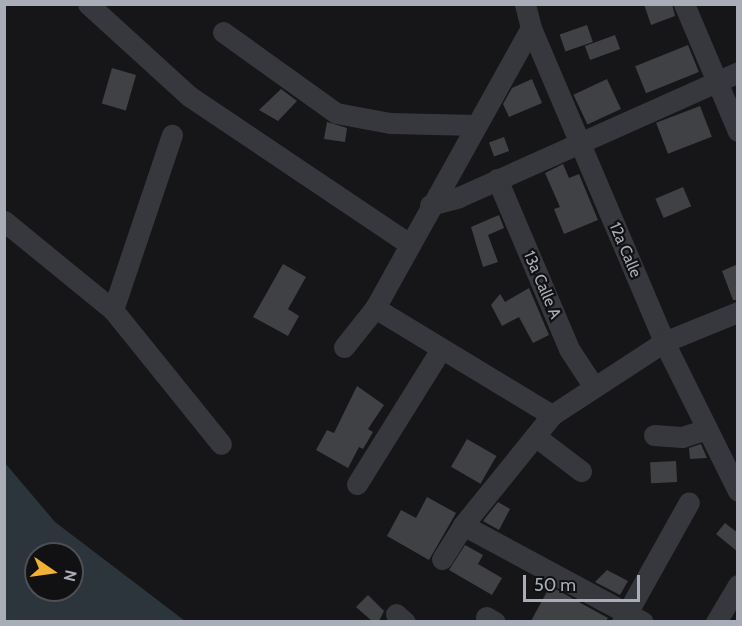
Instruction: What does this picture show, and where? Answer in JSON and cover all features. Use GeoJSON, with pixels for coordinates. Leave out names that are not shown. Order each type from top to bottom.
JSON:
{"type":"FeatureCollection","features":[{"type":"Feature","properties":{"kind":"street"},"geometry":{"type":"LineString","coordinates":[[88,4],[189,96],[408,243]]}},
{"type":"Feature","properties":{"kind":"street","name":"12a Calle"},"geometry":{"type":"LineString","coordinates":[[525,4],[531,28],[664,342],[704,429],[738,491]]}},
{"type":"Feature","properties":{"kind":"street"},"geometry":{"type":"LineString","coordinates":[[684,4],[738,131]]}},
{"type":"Feature","properties":{"kind":"street"},"geometry":{"type":"LineString","coordinates":[[344,347],[375,308],[408,243],[531,28]]}},
{"type":"Feature","properties":{"kind":"street"},"geometry":{"type":"LineString","coordinates":[[223,32],[336,113],[390,123],[476,125]]}},
{"type":"Feature","properties":{"kind":"street"},"geometry":{"type":"LineString","coordinates":[[430,205],[459,197],[579,140],[738,72]]}},
{"type":"Feature","properties":{"kind":"street"},"geometry":{"type":"LineString","coordinates":[[113,310],[172,135]]}},
{"type":"Feature","properties":{"kind":"street","name":"13a Calle A"},"geometry":{"type":"LineString","coordinates":[[497,179],[569,349],[594,387]]}},
{"type":"Feature","properties":{"kind":"street"},"geometry":{"type":"LineString","coordinates":[[4,221],[113,310],[221,444]]}},
{"type":"Feature","properties":{"kind":"street"},"geometry":{"type":"LineString","coordinates":[[375,308],[552,415]]}},
{"type":"Feature","properties":{"kind":"street"},"geometry":{"type":"LineString","coordinates":[[442,559],[463,525],[552,415],[664,342],[738,312]]}},
{"type":"Feature","properties":{"kind":"street"},"geometry":{"type":"LineString","coordinates":[[357,484],[441,349]]}},
{"type":"Feature","properties":{"kind":"street"},"geometry":{"type":"LineString","coordinates":[[654,435],[682,437],[704,429]]}},
{"type":"Feature","properties":{"kind":"street"},"geometry":{"type":"LineString","coordinates":[[535,436],[580,471]]}},
{"type":"Feature","properties":{"kind":"street"},"geometry":{"type":"LineString","coordinates":[[463,525],[631,619],[688,502]]}},
{"type":"Feature","properties":{"kind":"street"},"geometry":{"type":"LineString","coordinates":[[716,621],[738,585]]}},
{"type":"Feature","properties":{"kind":"shaded area"},"geometry":{"type":"Polygon","coordinates":[[[5,463],[55,522],[81,542],[24,542],[24,602],[84,602],[84,544],[185,621],[5,621],[5,463]]]}},
{"type":"Feature","properties":{"kind":"building"},"geometry":{"type":"Polygon","coordinates":[[[644,4],[672,4],[675,16],[651,25],[644,4]]]}},
{"type":"Feature","properties":{"kind":"building"},"geometry":{"type":"Polygon","coordinates":[[[587,25],[593,42],[565,51],[560,34],[587,25]]]}},
{"type":"Feature","properties":{"kind":"building"},"geometry":{"type":"Polygon","coordinates":[[[615,35],[620,49],[590,60],[585,46],[615,35]]]}},
{"type":"Feature","properties":{"kind":"building"},"geometry":{"type":"Polygon","coordinates":[[[688,45],[699,72],[646,93],[635,66],[688,45]]]}},
{"type":"Feature","properties":{"kind":"building"},"geometry":{"type":"Polygon","coordinates":[[[112,68],[136,75],[126,110],[102,104],[112,68]]]}},
{"type":"Feature","properties":{"kind":"building"},"geometry":{"type":"Polygon","coordinates":[[[532,79],[542,103],[509,117],[503,104],[512,88],[532,79]]]}},
{"type":"Feature","properties":{"kind":"building"},"geometry":{"type":"Polygon","coordinates":[[[607,79],[621,109],[587,125],[573,95],[607,79]]]}},
{"type":"Feature","properties":{"kind":"building"},"geometry":{"type":"Polygon","coordinates":[[[281,89],[297,101],[278,121],[259,110],[281,89]]]}},
{"type":"Feature","properties":{"kind":"building"},"geometry":{"type":"Polygon","coordinates":[[[700,106],[712,137],[668,154],[656,123],[700,106]]]}},
{"type":"Feature","properties":{"kind":"building"},"geometry":{"type":"Polygon","coordinates":[[[327,122],[347,128],[345,142],[324,139],[327,122]]]}},
{"type":"Feature","properties":{"kind":"building"},"geometry":{"type":"Polygon","coordinates":[[[504,137],[509,151],[494,157],[489,142],[504,137]]]}},
{"type":"Feature","properties":{"kind":"building"},"geometry":{"type":"Polygon","coordinates":[[[563,164],[569,178],[579,174],[598,220],[564,234],[554,209],[560,207],[545,173],[563,164]]]}},
{"type":"Feature","properties":{"kind":"building"},"geometry":{"type":"Polygon","coordinates":[[[683,187],[691,206],[664,218],[655,199],[683,187]]]}},
{"type":"Feature","properties":{"kind":"building"},"geometry":{"type":"Polygon","coordinates":[[[499,215],[504,228],[488,235],[498,262],[483,267],[471,227],[499,215]]]}},
{"type":"Feature","properties":{"kind":"building"},"geometry":{"type":"Polygon","coordinates":[[[283,264],[306,277],[288,309],[299,316],[288,336],[253,317],[283,264]]]}},
{"type":"Feature","properties":{"kind":"building"},"geometry":{"type":"Polygon","coordinates":[[[738,264],[738,300],[733,300],[722,271],[738,264]]]}},
{"type":"Feature","properties":{"kind":"building"},"geometry":{"type":"Polygon","coordinates":[[[529,288],[549,335],[533,343],[519,317],[502,326],[491,305],[500,294],[505,302],[529,288]]]}},
{"type":"Feature","properties":{"kind":"building"},"geometry":{"type":"Polygon","coordinates":[[[357,386],[384,405],[368,429],[373,432],[363,449],[359,447],[348,468],[316,450],[327,430],[334,433],[357,386]]]}},
{"type":"Feature","properties":{"kind":"building"},"geometry":{"type":"Polygon","coordinates":[[[467,439],[496,456],[480,484],[451,467],[467,439]]]}},
{"type":"Feature","properties":{"kind":"building"},"geometry":{"type":"Polygon","coordinates":[[[701,444],[707,458],[690,459],[689,448],[701,444]]]}},
{"type":"Feature","properties":{"kind":"building"},"geometry":{"type":"Polygon","coordinates":[[[676,461],[677,482],[651,483],[650,462],[676,461]]]}},
{"type":"Feature","properties":{"kind":"building"},"geometry":{"type":"Polygon","coordinates":[[[427,497],[456,513],[429,560],[387,536],[401,510],[416,518],[427,497]]]}},
{"type":"Feature","properties":{"kind":"building"},"geometry":{"type":"Polygon","coordinates":[[[498,502],[510,509],[499,530],[483,521],[498,502]]]}},
{"type":"Feature","properties":{"kind":"building"},"geometry":{"type":"Polygon","coordinates":[[[725,523],[738,533],[738,552],[716,534],[725,523]]]}},
{"type":"Feature","properties":{"kind":"building"},"geometry":{"type":"Polygon","coordinates":[[[465,545],[483,555],[478,564],[502,578],[492,595],[449,570],[465,545]]]}},
{"type":"Feature","properties":{"kind":"building"},"geometry":{"type":"Polygon","coordinates":[[[607,570],[628,581],[620,595],[595,582],[607,570]]]}},
{"type":"Feature","properties":{"kind":"building"},"geometry":{"type":"Polygon","coordinates":[[[550,586],[608,618],[606,621],[531,621],[550,586]]]}},
{"type":"Feature","properties":{"kind":"building"},"geometry":{"type":"Polygon","coordinates":[[[368,595],[384,611],[379,621],[372,621],[356,607],[368,595]]]}}]}
